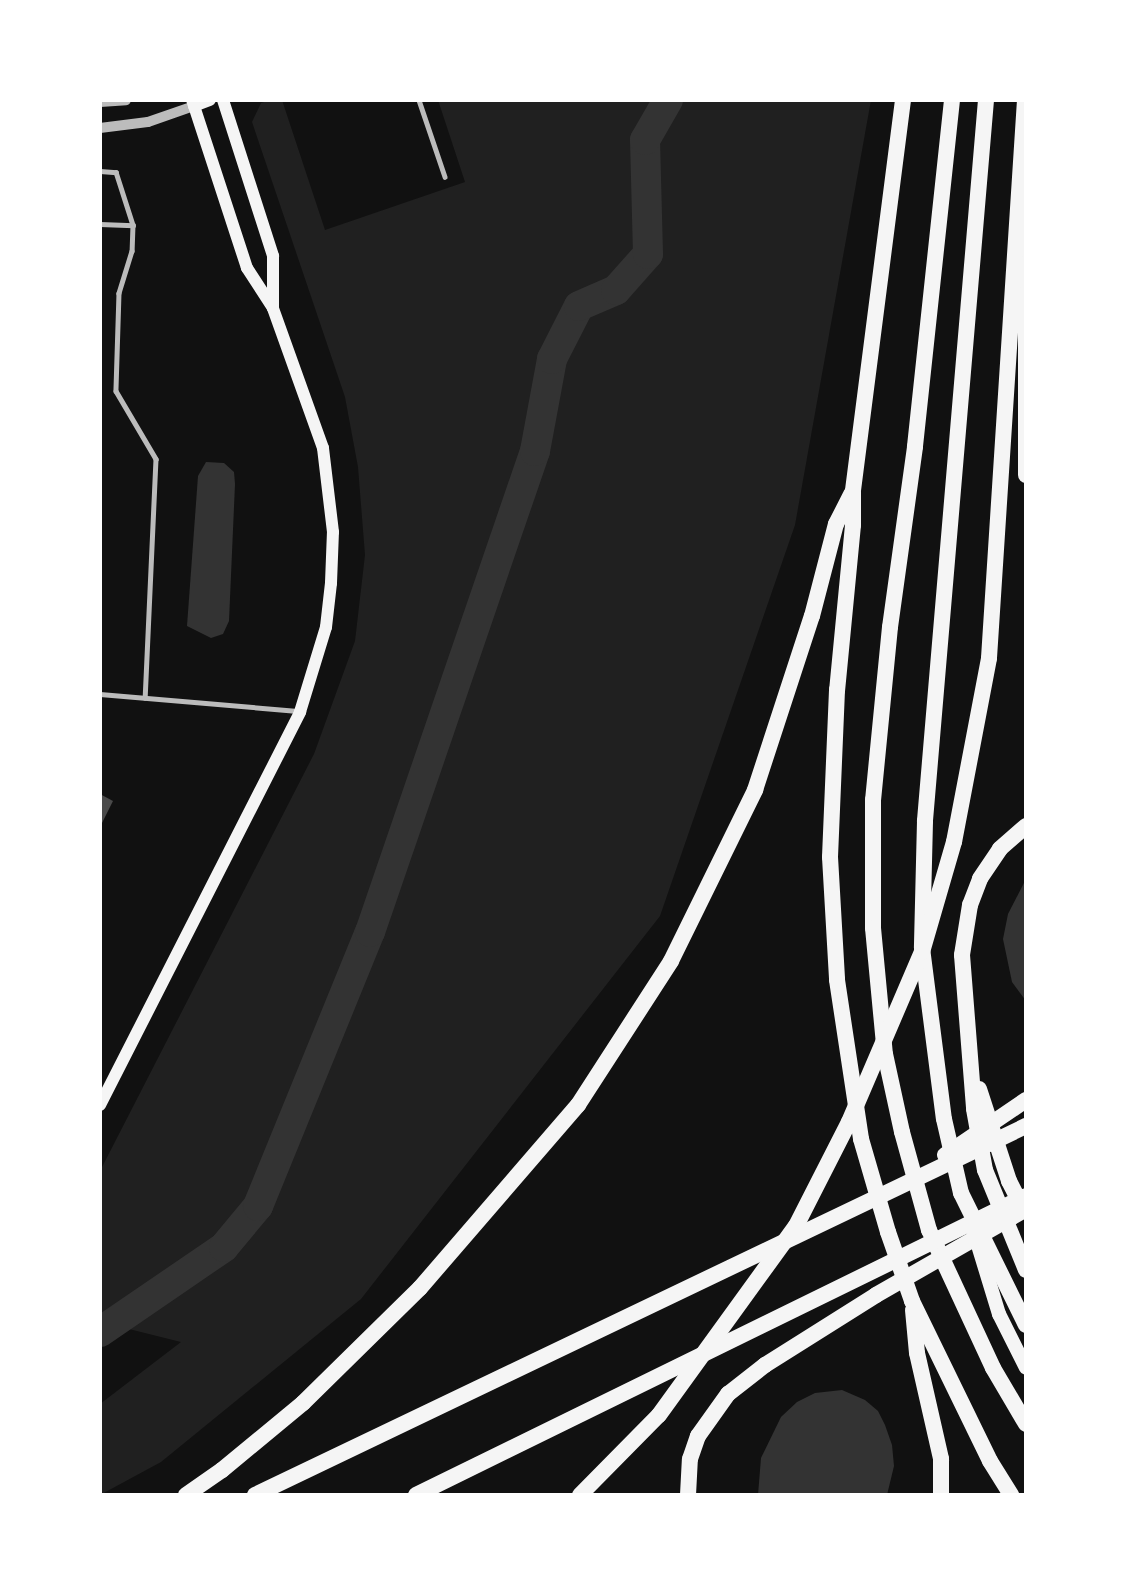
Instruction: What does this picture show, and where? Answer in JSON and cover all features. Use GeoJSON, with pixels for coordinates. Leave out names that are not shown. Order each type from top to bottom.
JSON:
{"type":"FeatureCollection","features":[{"type":"Feature","properties":{"kind":"highway"},"geometry":{"type":"LineString","coordinates":[[903,100],[853,492],[853,525],[837,690],[830,857],[837,980],[861,1139],[912,1301],[990,1461],[1011,1495]]}},
{"type":"Feature","properties":{"kind":"highway"},"geometry":{"type":"LineString","coordinates":[[952,100],[915,447],[890,627],[873,800],[873,928],[885,1054],[902,1132],[929,1230],[993,1368],[1026,1424]]}},
{"type":"Feature","properties":{"kind":"highway"},"geometry":{"type":"LineString","coordinates":[[986,100],[922,883],[922,948],[944,1119],[961,1193],[999,1314],[1026,1368]]}},
{"type":"Feature","properties":{"kind":"highway"},"geometry":{"type":"LineString","coordinates":[[1026,100],[1026,475]]}},
{"type":"Feature","properties":{"kind":"highway"},"geometry":{"type":"LineString","coordinates":[[580,1495],[659,1415],[796,1226],[849,1122],[922,951],[954,842],[977,730],[990,645],[1026,100]]}},
{"type":"Feature","properties":{"kind":"highway"},"geometry":{"type":"LineString","coordinates":[[186,1495],[222,1470],[303,1403],[420,1288],[578,1105],[671,961],[755,790],[812,616],[836,524],[853,492]]}},
{"type":"Feature","properties":{"kind":"highway"},"geometry":{"type":"LineString","coordinates":[[1026,826],[1012,836],[989,863],[970,905],[964,929],[962,955],[973,1066],[974,1109],[985,1170],[1026,1270]]}},
{"type":"Feature","properties":{"kind":"highway"},"geometry":{"type":"LineString","coordinates":[[688,1495],[690,1459],[698,1436],[728,1394],[765,1365],[876,1295],[1026,1211],[1009,1181],[973,1066]]}},
{"type":"Feature","properties":{"kind":"highway"},"geometry":{"type":"LineString","coordinates":[[894,1191],[1021,1103]]}},
{"type":"Feature","properties":{"kind":"highway"},"geometry":{"type":"LineString","coordinates":[[255,1495],[850,1213],[1025,1127]]}},
{"type":"Feature","properties":{"kind":"highway"},"geometry":{"type":"LineString","coordinates":[[961,1193],[1026,1325]]}},
{"type":"Feature","properties":{"kind":"highway"},"geometry":{"type":"LineString","coordinates":[[416,1495],[1026,1196]]}},
{"type":"Feature","properties":{"kind":"highway"},"geometry":{"type":"LineString","coordinates":[[912,1301],[917,1353],[941,1459],[941,1495]]}},
{"type":"Feature","properties":{"kind":"main road"},"geometry":{"type":"LineString","coordinates":[[100,1104],[300,712],[326,627],[331,583],[330,491],[323,448],[311,408],[273,308],[247,268],[193,103],[210,100]]}},
{"type":"Feature","properties":{"kind":"main road"},"geometry":{"type":"LineString","coordinates":[[222,100],[273,256],[273,308]]}},
{"type":"Feature","properties":{"kind":"street"},"geometry":{"type":"LineString","coordinates":[[100,102],[126,100]]}},
{"type":"Feature","properties":{"kind":"street"},"geometry":{"type":"LineString","coordinates":[[100,128],[148,122],[193,103]]}},
{"type":"Feature","properties":{"kind":"lane"},"geometry":{"type":"LineString","coordinates":[[419,100],[445,177]]}},
{"type":"Feature","properties":{"kind":"lane"},"geometry":{"type":"LineString","coordinates":[[100,171],[116,172],[133,225],[132,251],[119,293],[116,391],[156,459],[145,698]]}},
{"type":"Feature","properties":{"kind":"lane"},"geometry":{"type":"LineString","coordinates":[[100,224],[133,225]]}},
{"type":"Feature","properties":{"kind":"lane"},"geometry":{"type":"LineString","coordinates":[[100,694],[300,712]]}},
{"type":"Feature","properties":{"kind":"shaded area"},"geometry":{"type":"Polygon","coordinates":[[[282,100],[325,230],[465,182],[438,100],[871,100],[795,525],[660,916],[361,1299],[161,1462],[100,1495],[100,1404],[181,1342],[129,1329],[100,1335],[100,1171],[314,754],[355,641],[365,555],[358,467],[345,397],[252,122],[261,103],[282,100]],[[465,644],[448,683],[257,1213],[471,663],[465,644]]]}},
{"type":"Feature","properties":{"kind":"shaded area"},"geometry":{"type":"Polygon","coordinates":[[[206,462],[224,463],[234,472],[235,484],[229,621],[223,634],[211,638],[187,626],[198,476],[206,462]]]}},
{"type":"Feature","properties":{"kind":"shaded area"},"geometry":{"type":"Polygon","coordinates":[[[1026,879],[1026,1001],[1012,982],[1003,939],[1008,914],[1026,879]]]}},
{"type":"Feature","properties":{"kind":"shaded area"},"geometry":{"type":"Polygon","coordinates":[[[842,1390],[865,1400],[878,1411],[885,1425],[892,1445],[894,1466],[887,1495],[758,1495],[761,1458],[781,1417],[797,1402],[815,1393],[842,1390]]]}},
{"type":"Feature","properties":{"kind":"building"},"geometry":{"type":"Polygon","coordinates":[[[100,794],[113,801],[100,827],[100,794]]]}},
{"type":"Feature","properties":{"kind":"waterway"},"geometry":{"type":"LineString","coordinates":[[100,1332],[224,1247],[258,1206],[370,932],[535,451],[552,359],[579,306],[616,290],[648,254],[645,140],[668,100]]}}]}
